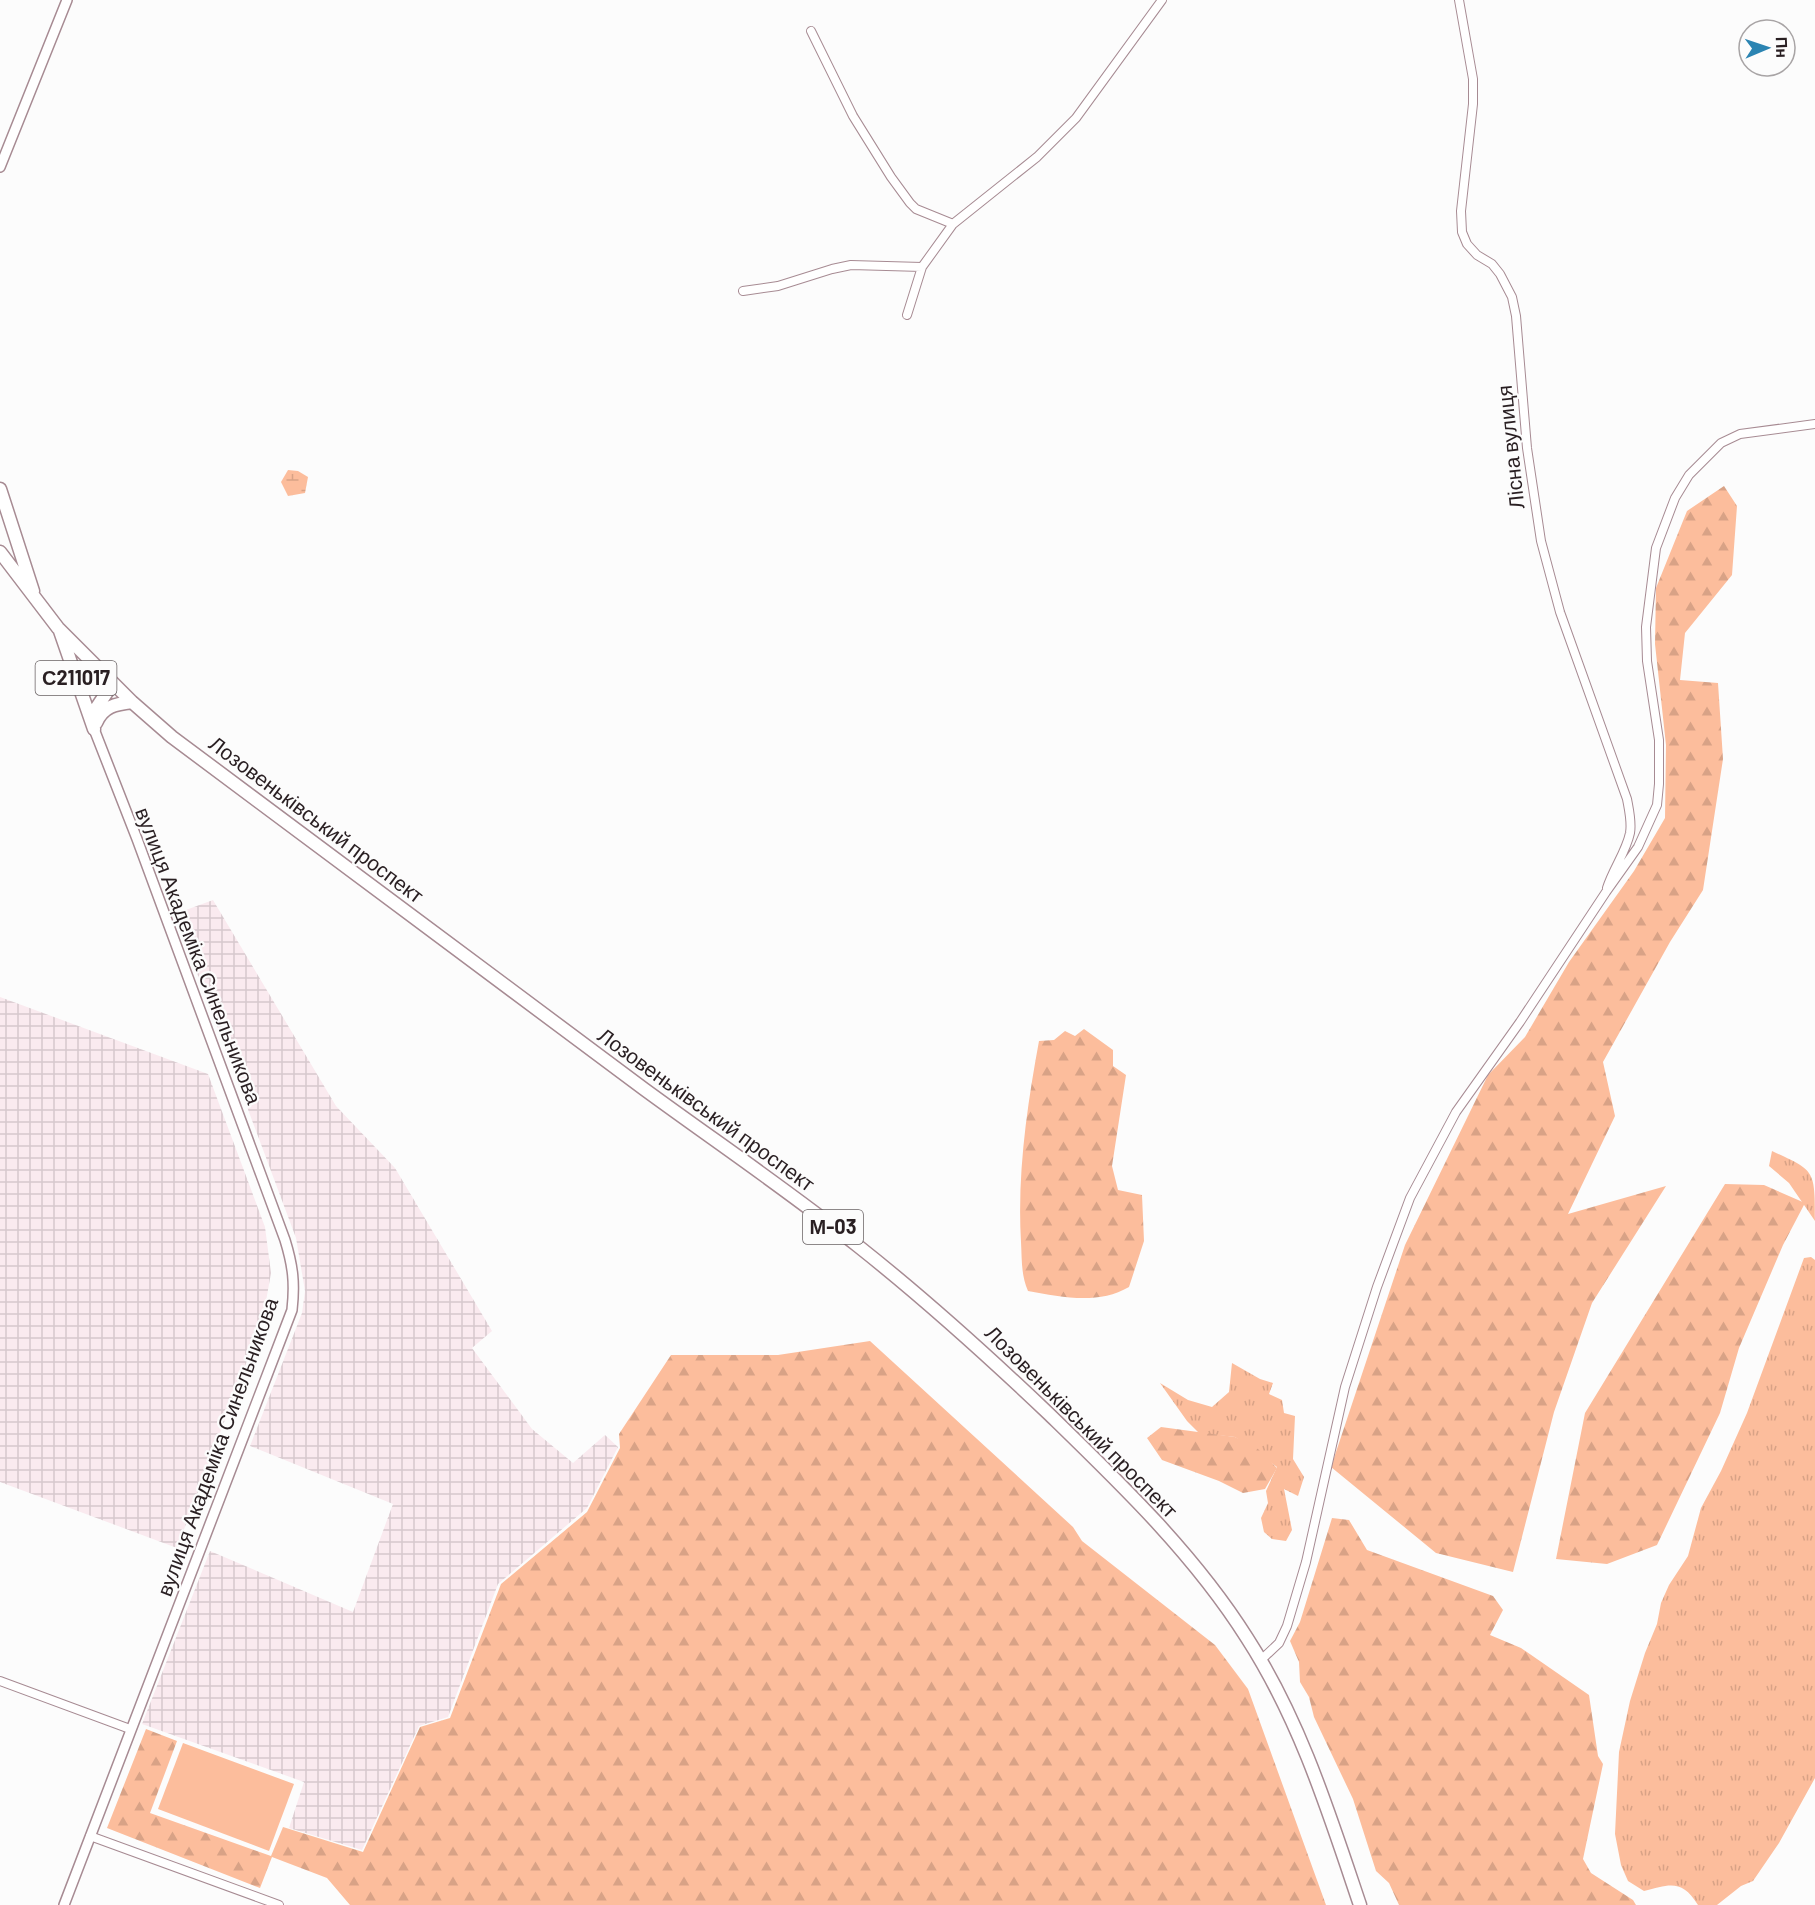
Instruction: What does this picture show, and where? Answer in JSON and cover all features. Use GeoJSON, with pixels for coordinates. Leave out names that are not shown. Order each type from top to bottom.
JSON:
{"type":"FeatureCollection","features":[{"type":"Feature","properties":{"kind":"highway"},"geometry":{"type":"LineString","coordinates":[[0,489],[36,600]]}},
{"type":"Feature","properties":{"kind":"highway","name":"Лозовеньківський проспект"},"geometry":{"type":"LineString","coordinates":[[0,552],[58,628],[132,702],[172,737],[507,988],[856,1244],[960,1330],[1097,1459],[1149,1514],[1227,1608],[1261,1660],[1286,1707],[1307,1755],[1360,1905]]}},
{"type":"Feature","properties":{"kind":"highway","name":"С211017"},"geometry":{"type":"LineString","coordinates":[[58,628],[94,729]]}},
{"type":"Feature","properties":{"kind":"highway"},"geometry":{"type":"LineString","coordinates":[[94,729],[97,707],[113,683]]}},
{"type":"Feature","properties":{"kind":"highway"},"geometry":{"type":"LineString","coordinates":[[94,729],[98,718],[106,709],[132,702]]}},
{"type":"Feature","properties":{"kind":"street"},"geometry":{"type":"LineString","coordinates":[[0,167],[67,0]]}},
{"type":"Feature","properties":{"kind":"street"},"geometry":{"type":"LineString","coordinates":[[907,315],[922,267],[953,224],[1037,157],[1076,118],[1162,0]]}},
{"type":"Feature","properties":{"kind":"street","name":"Лісна вулиця"},"geometry":{"type":"LineString","coordinates":[[1459,0],[1473,79],[1473,104],[1461,211],[1462,232],[1467,244],[1477,255],[1492,264],[1500,274],[1512,297],[1516,315],[1527,448],[1541,540],[1560,612],[1629,810],[1630,834],[1611,874],[1606,892]]}},
{"type":"Feature","properties":{"kind":"street"},"geometry":{"type":"LineString","coordinates":[[811,31],[853,116],[904,195],[916,209],[953,224]]}},
{"type":"Feature","properties":{"kind":"street"},"geometry":{"type":"LineString","coordinates":[[743,291],[778,286],[832,269],[851,266],[922,267]]}},
{"type":"Feature","properties":{"kind":"street"},"geometry":{"type":"LineString","coordinates":[[1261,1660],[1279,1643],[1287,1626],[1306,1562],[1345,1387],[1377,1287],[1410,1198],[1456,1112],[1520,1022],[1638,847],[1657,805],[1659,740],[1647,662],[1646,627],[1656,548],[1675,498],[1689,475],[1721,443],[1740,434],[1815,424]]}},
{"type":"Feature","properties":{"kind":"street","name":"вулиця Академіка Синельникова"},"geometry":{"type":"LineString","coordinates":[[65,1905],[292,1310],[294,1289],[293,1268],[285,1240],[94,729]]}},
{"type":"Feature","properties":{"kind":"street"},"geometry":{"type":"LineString","coordinates":[[0,1681],[130,1730]]}},
{"type":"Feature","properties":{"kind":"street"},"geometry":{"type":"LineString","coordinates":[[90,1836],[254,1901],[279,1905]]}},
{"type":"Feature","properties":{"kind":"shaded area"},"geometry":{"type":"Polygon","coordinates":[[[213,900],[336,1106],[395,1168],[492,1331],[472,1348],[532,1429],[573,1463],[605,1435],[618,1447],[587,1508],[498,1584],[448,1717],[419,1726],[362,1850],[289,1828],[304,1782],[142,1724],[210,1551],[353,1612],[393,1504],[250,1446],[302,1313],[305,1291],[296,1238],[175,914],[213,900]]]}},
{"type":"Feature","properties":{"kind":"shaded area"},"geometry":{"type":"Polygon","coordinates":[[[0,997],[208,1074],[265,1227],[271,1273],[263,1318],[177,1548],[0,1482],[0,997]]]}},
{"type":"Feature","properties":{"kind":"green space"},"geometry":{"type":"Polygon","coordinates":[[[288,470],[298,471],[308,477],[305,493],[288,496],[281,482],[288,470]]]}},
{"type":"Feature","properties":{"kind":"green space"},"geometry":{"type":"Polygon","coordinates":[[[1724,486],[1737,506],[1732,575],[1685,633],[1680,680],[1718,683],[1723,759],[1703,890],[1670,942],[1603,1062],[1615,1116],[1568,1214],[1666,1186],[1592,1303],[1554,1412],[1513,1572],[1436,1553],[1331,1467],[1405,1245],[1488,1075],[1525,1037],[1569,962],[1634,871],[1665,818],[1666,745],[1655,644],[1656,588],[1687,511],[1724,486]]]}},
{"type":"Feature","properties":{"kind":"green space"},"geometry":{"type":"Polygon","coordinates":[[[1084,1029],[1113,1050],[1113,1066],[1126,1075],[1112,1166],[1118,1190],[1142,1195],[1144,1241],[1129,1287],[1117,1293],[1092,1298],[1028,1291],[1022,1267],[1020,1217],[1027,1115],[1039,1041],[1054,1040],[1065,1031],[1075,1036],[1084,1029]]]}},
{"type":"Feature","properties":{"kind":"green space"},"geometry":{"type":"Polygon","coordinates":[[[1772,1151],[1797,1163],[1810,1174],[1813,1181],[1815,1221],[1789,1183],[1769,1166],[1772,1151]]]}},
{"type":"Feature","properties":{"kind":"green space"},"geometry":{"type":"Polygon","coordinates":[[[1725,1184],[1764,1185],[1805,1203],[1783,1245],[1739,1348],[1720,1413],[1657,1545],[1607,1564],[1556,1559],[1585,1413],[1725,1184]]]}},
{"type":"Feature","properties":{"kind":"green space"},"geometry":{"type":"Polygon","coordinates":[[[1811,1257],[1815,1260],[1815,1778],[1779,1843],[1753,1881],[1741,1886],[1717,1905],[1698,1905],[1681,1887],[1668,1885],[1644,1891],[1628,1881],[1621,1865],[1615,1834],[1619,1752],[1630,1701],[1657,1624],[1661,1603],[1669,1585],[1688,1556],[1701,1508],[1721,1471],[1747,1413],[1804,1258],[1811,1257]]]}},
{"type":"Feature","properties":{"kind":"green space"},"geometry":{"type":"Polygon","coordinates":[[[870,1341],[1073,1527],[1082,1541],[1215,1645],[1248,1689],[1326,1905],[350,1905],[327,1878],[272,1857],[260,1888],[107,1828],[146,1729],[177,1741],[150,1813],[271,1856],[283,1827],[363,1852],[420,1727],[450,1718],[501,1584],[587,1512],[620,1448],[619,1434],[671,1355],[778,1355],[870,1341]]]}},
{"type":"Feature","properties":{"kind":"green space"},"geometry":{"type":"Polygon","coordinates":[[[1232,1363],[1260,1379],[1273,1383],[1269,1394],[1282,1400],[1284,1413],[1295,1416],[1293,1459],[1304,1477],[1298,1496],[1284,1489],[1292,1530],[1286,1541],[1272,1539],[1264,1532],[1261,1518],[1268,1503],[1266,1491],[1277,1467],[1235,1437],[1199,1433],[1187,1421],[1160,1383],[1188,1400],[1212,1407],[1229,1392],[1232,1363]]]}},
{"type":"Feature","properties":{"kind":"green space"},"geometry":{"type":"Polygon","coordinates":[[[1161,1427],[1235,1437],[1258,1449],[1277,1468],[1265,1489],[1243,1493],[1219,1481],[1162,1460],[1147,1438],[1161,1427]]]}},
{"type":"Feature","properties":{"kind":"green space"},"geometry":{"type":"Polygon","coordinates":[[[1332,1518],[1349,1520],[1367,1550],[1493,1596],[1503,1610],[1490,1635],[1521,1648],[1589,1695],[1598,1756],[1603,1764],[1583,1859],[1591,1873],[1633,1900],[1636,1905],[1399,1905],[1389,1883],[1376,1871],[1353,1799],[1314,1717],[1309,1697],[1300,1682],[1299,1662],[1290,1641],[1300,1622],[1332,1518]]]}},
{"type":"Feature","properties":{"kind":"green space"},"geometry":{"type":"Polygon","coordinates":[[[183,1743],[294,1784],[269,1851],[158,1809],[183,1743]]]}}]}
